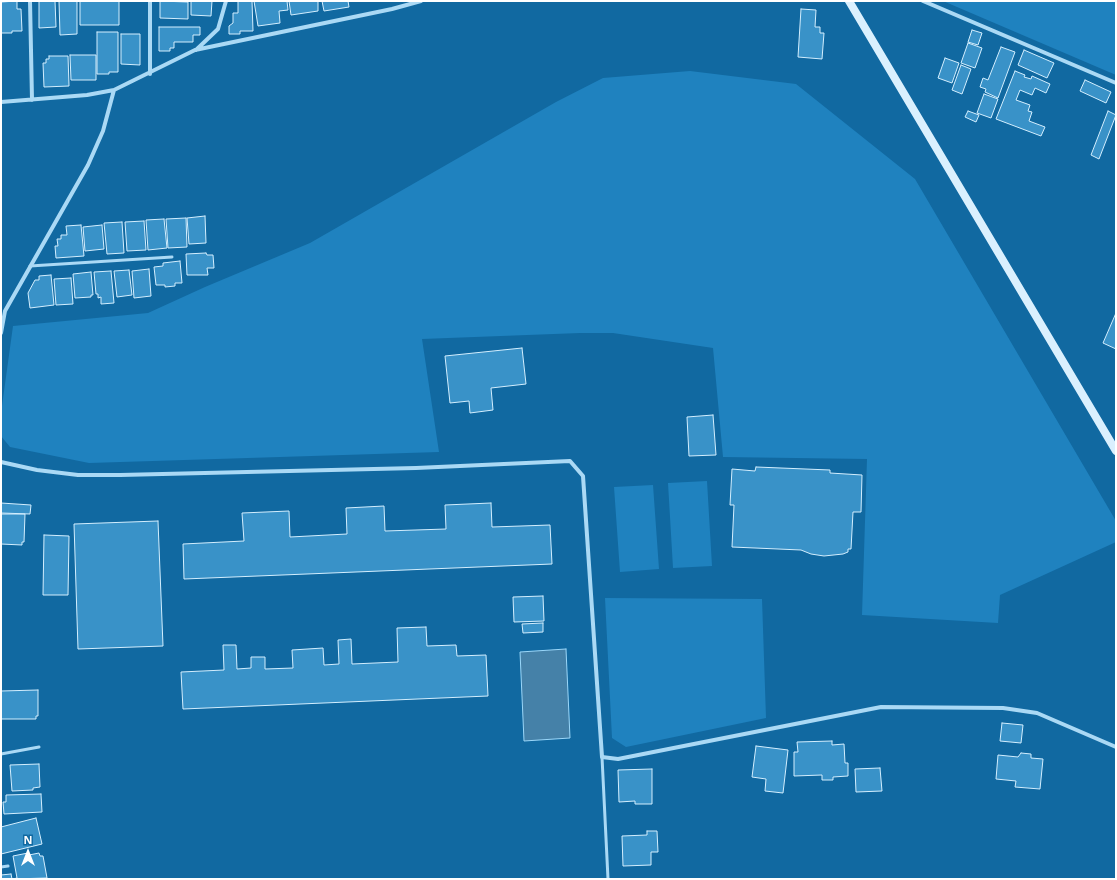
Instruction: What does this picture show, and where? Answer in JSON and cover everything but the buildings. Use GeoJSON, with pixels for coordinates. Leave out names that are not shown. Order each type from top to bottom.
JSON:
{"type":"FeatureCollection","features":[{"type":"Feature","properties":{"kind":"street"},"geometry":{"type":"LineString","coordinates":[[30,1],[32,100]]}},
{"type":"Feature","properties":{"kind":"street"},"geometry":{"type":"LineString","coordinates":[[150,1],[150,74]]}},
{"type":"Feature","properties":{"kind":"street"},"geometry":{"type":"LineString","coordinates":[[1,102],[87,95],[114,90],[150,74],[195,50],[218,29],[226,1]]}},
{"type":"Feature","properties":{"kind":"street"},"geometry":{"type":"LineString","coordinates":[[195,50],[392,9],[421,1]]}},
{"type":"Feature","properties":{"kind":"street"},"geometry":{"type":"LineString","coordinates":[[849,1],[1116,450]]}},
{"type":"Feature","properties":{"kind":"street"},"geometry":{"type":"LineString","coordinates":[[923,1],[1116,83]]}},
{"type":"Feature","properties":{"kind":"street"},"geometry":{"type":"LineString","coordinates":[[1,333],[5,311],[88,164],[103,131],[114,90]]}},
{"type":"Feature","properties":{"kind":"street"},"geometry":{"type":"LineString","coordinates":[[1,462],[37,470],[64,473],[120,475],[416,468],[570,461],[584,476],[602,757],[618,759],[881,707],[1003,708],[1037,713],[1116,747]]}},
{"type":"Feature","properties":{"kind":"lane"},"geometry":{"type":"LineString","coordinates":[[30,266],[172,257]]}},
{"type":"Feature","properties":{"kind":"lane"},"geometry":{"type":"LineString","coordinates":[[1,754],[39,747]]}},
{"type":"Feature","properties":{"kind":"lane"},"geometry":{"type":"LineString","coordinates":[[602,757],[608,879]]}},
{"type":"Feature","properties":{"kind":"lane"},"geometry":{"type":"LineString","coordinates":[[1,868],[8,866]]}},
{"type":"Feature","properties":{"kind":"shaded area"},"geometry":{"type":"Polygon","coordinates":[[[943,1],[1116,1],[1116,75],[943,1]]]}},
{"type":"Feature","properties":{"kind":"shaded area"},"geometry":{"type":"Polygon","coordinates":[[[690,71],[796,84],[915,179],[1116,521],[1116,542],[1000,595],[998,623],[862,615],[867,459],[723,457],[713,348],[613,333],[422,339],[439,452],[89,463],[10,447],[1,436],[1,413],[13,326],[148,313],[205,287],[310,243],[556,102],[603,78],[690,71]]]}},
{"type":"Feature","properties":{"kind":"shaded area"},"geometry":{"type":"Polygon","coordinates":[[[707,481],[712,566],[673,568],[668,483],[707,481]]]}},
{"type":"Feature","properties":{"kind":"shaded area"},"geometry":{"type":"Polygon","coordinates":[[[653,485],[659,569],[620,572],[614,487],[653,485]]]}},
{"type":"Feature","properties":{"kind":"shaded area"},"geometry":{"type":"Polygon","coordinates":[[[605,598],[762,599],[766,718],[626,747],[612,738],[605,598]]]}},
{"type":"Feature","properties":{"kind":"shaded area"},"geometry":{"type":"Polygon","coordinates":[[[566,649],[570,738],[524,741],[520,652],[566,649]]]}}]}
